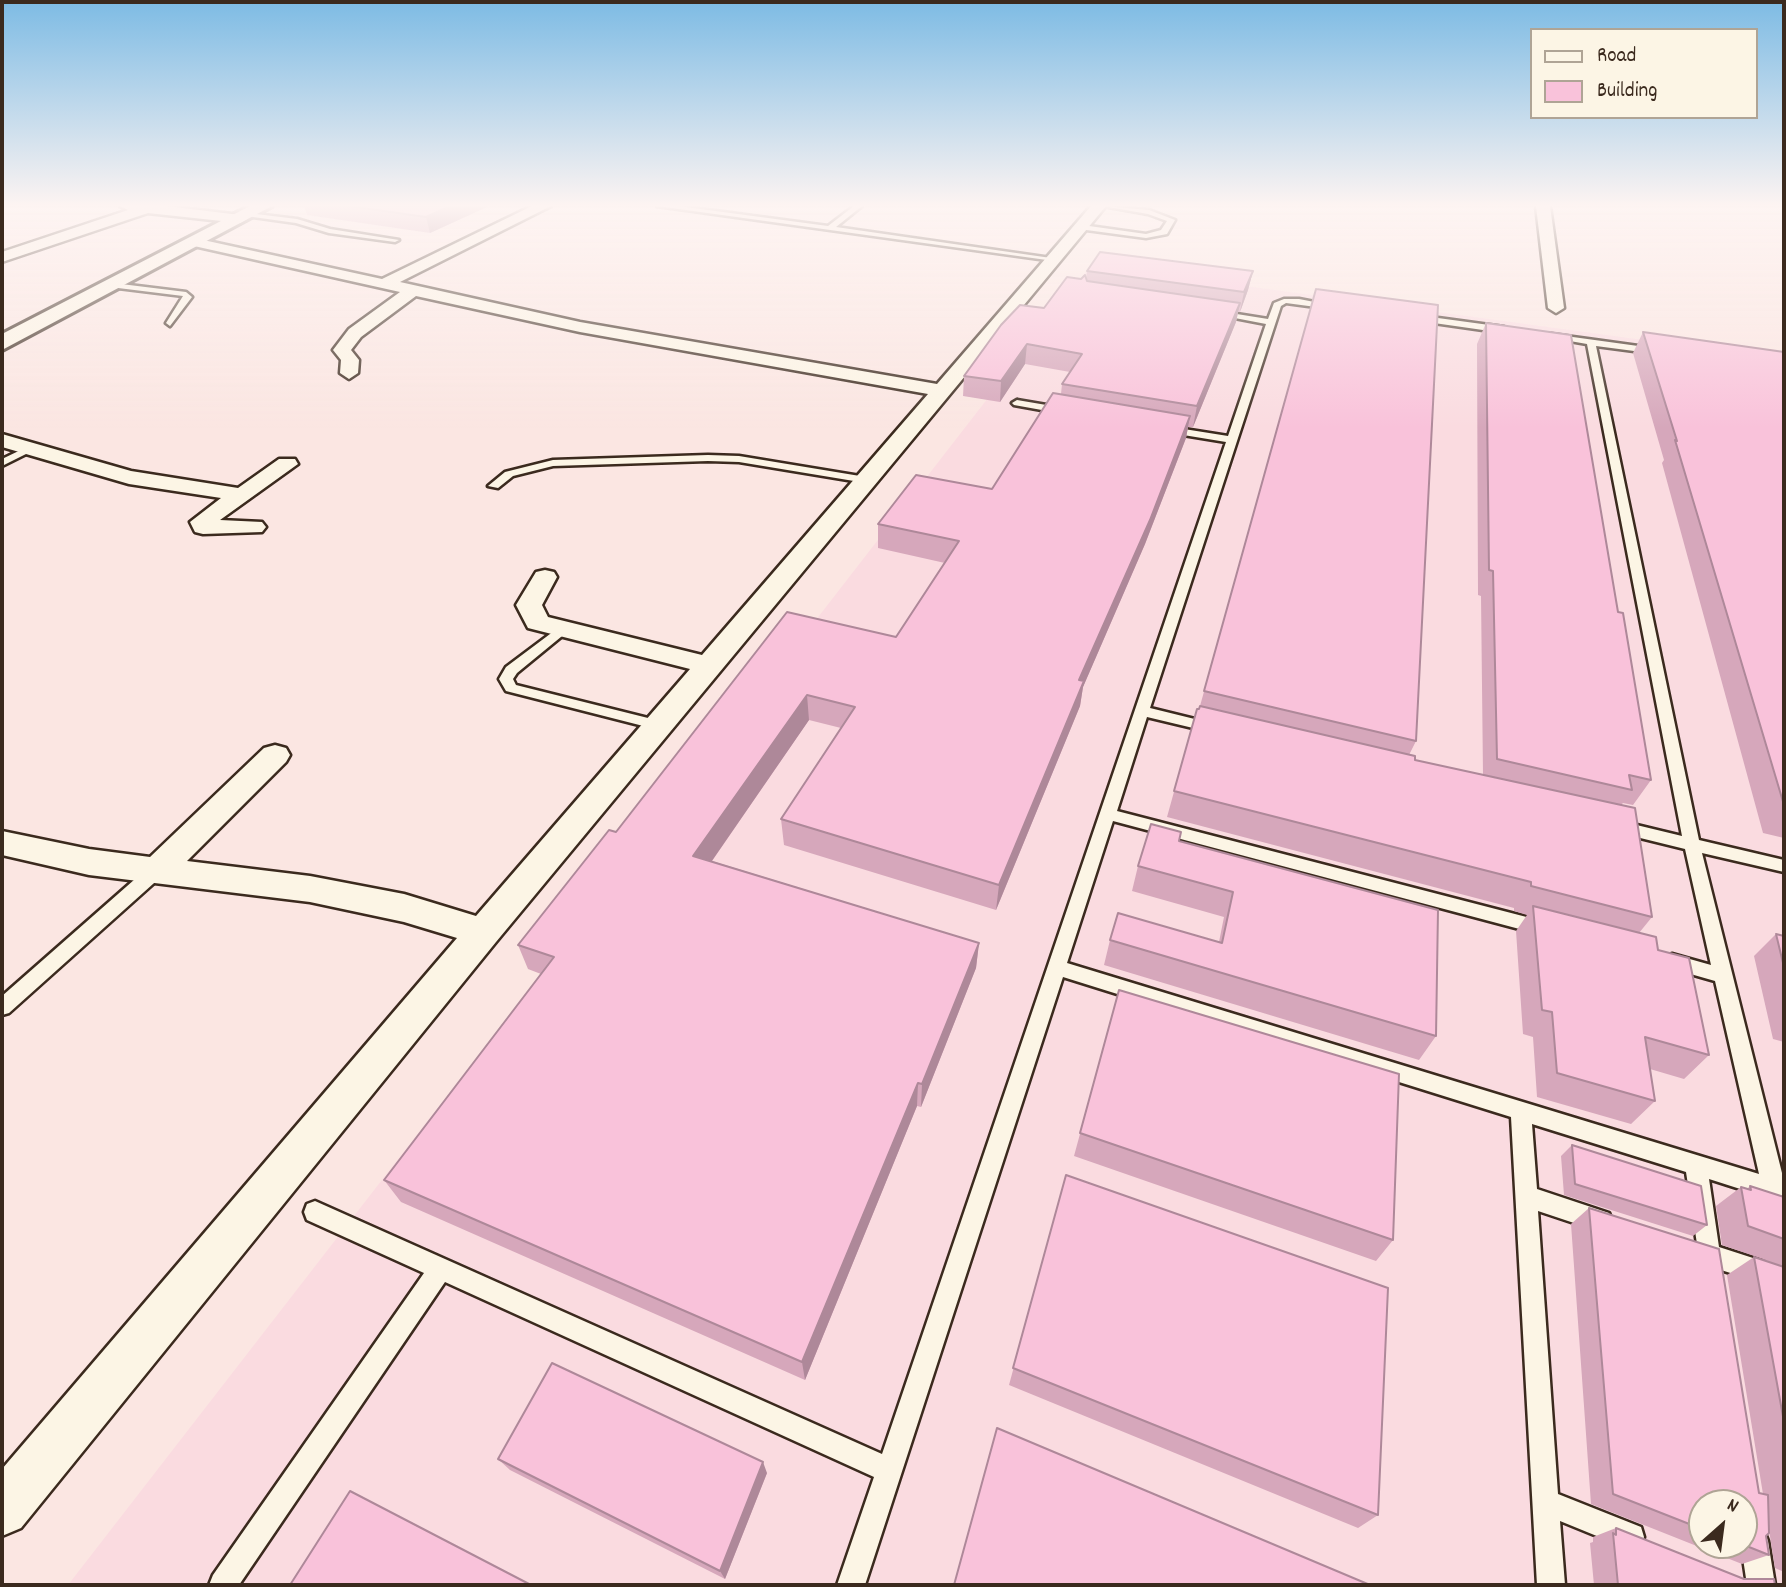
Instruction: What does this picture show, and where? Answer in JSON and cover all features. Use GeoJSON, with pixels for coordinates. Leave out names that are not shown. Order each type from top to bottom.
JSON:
{"type":"FeatureCollection","features":[{"type":"Feature","properties":{"kind":"street"},"geometry":{"type":"LineString","coordinates":[[2,343],[122,280]]}},
{"type":"Feature","properties":{"kind":"street"},"geometry":{"type":"LineString","coordinates":[[372,280],[580,327],[942,391]]}},
{"type":"Feature","properties":{"kind":"street"},"geometry":{"type":"LineString","coordinates":[[386,283],[392,280]]}},
{"type":"Feature","properties":{"kind":"street"},"geometry":{"type":"LineString","coordinates":[[2,1508],[482,932],[1036,280]]}},
{"type":"Feature","properties":{"kind":"street"},"geometry":{"type":"LineString","coordinates":[[1552,280],[1556,309]]}},
{"type":"Feature","properties":{"kind":"street"},"geometry":{"type":"LineString","coordinates":[[349,373],[350,360],[342,350],[355,333],[414,289]]}},
{"type":"Feature","properties":{"kind":"street"},"geometry":{"type":"LineString","coordinates":[[2,440],[129,477],[242,495]]}},
{"type":"Feature","properties":{"kind":"street"},"geometry":{"type":"LineString","coordinates":[[254,527],[203,527],[202,522],[287,464]]}},
{"type":"Feature","properties":{"kind":"street"},"geometry":{"type":"LineString","coordinates":[[545,577],[529,605],[537,622],[710,665]]}},
{"type":"Feature","properties":{"kind":"street"},"geometry":{"type":"LineString","coordinates":[[158,870],[275,755]]}},
{"type":"Feature","properties":{"kind":"street"},"geometry":{"type":"LineString","coordinates":[[2,844],[89,862],[310,889],[404,908],[482,932]]}},
{"type":"Feature","properties":{"kind":"lane"},"geometry":{"type":"LineString","coordinates":[[113,285],[186,294],[188,298],[170,323]]}},
{"type":"Feature","properties":{"kind":"lane"},"geometry":{"type":"LineString","coordinates":[[851,1585],[1277,305],[1284,301],[1339,307]]}},
{"type":"Feature","properties":{"kind":"lane"},"geometry":{"type":"LineString","coordinates":[[1206,312],[1271,322]]}},
{"type":"Feature","properties":{"kind":"lane"},"geometry":{"type":"LineString","coordinates":[[1405,316],[1511,331]]}},
{"type":"Feature","properties":{"kind":"lane"},"geometry":{"type":"LineString","coordinates":[[1538,335],[1674,354]]}},
{"type":"Feature","properties":{"kind":"lane"},"geometry":{"type":"LineString","coordinates":[[1591,342],[1692,844],[1722,975],[1778,1190]]}},
{"type":"Feature","properties":{"kind":"lane"},"geometry":{"type":"LineString","coordinates":[[1017,403],[1071,412]]}},
{"type":"Feature","properties":{"kind":"lane"},"geometry":{"type":"LineString","coordinates":[[1151,426],[1232,440]]}},
{"type":"Feature","properties":{"kind":"lane"},"geometry":{"type":"LineString","coordinates":[[2,463],[33,448]]}},
{"type":"Feature","properties":{"kind":"lane"},"geometry":{"type":"LineString","coordinates":[[494,486],[509,474],[524,468],[553,463],[708,458],[739,459],[866,480]]}},
{"type":"Feature","properties":{"kind":"lane"},"geometry":{"type":"LineString","coordinates":[[562,629],[511,670],[506,679],[511,688],[659,725]]}},
{"type":"Feature","properties":{"kind":"lane"},"geometry":{"type":"LineString","coordinates":[[1142,711],[1236,734]]}},
{"type":"Feature","properties":{"kind":"lane"},"geometry":{"type":"LineString","coordinates":[[1107,814],[1562,933]]}},
{"type":"Feature","properties":{"kind":"lane"},"geometry":{"type":"LineString","coordinates":[[1598,821],[1784,866]]}},
{"type":"Feature","properties":{"kind":"lane"},"geometry":{"type":"LineString","coordinates":[[2,1007],[158,870]]}},
{"type":"Feature","properties":{"kind":"lane"},"geometry":{"type":"LineString","coordinates":[[1655,957],[1722,975]]}},
{"type":"Feature","properties":{"kind":"lane"},"geometry":{"type":"LineString","coordinates":[[1057,968],[1778,1190]]}},
{"type":"Feature","properties":{"kind":"lane"},"geometry":{"type":"LineString","coordinates":[[1521,1111],[1551,1585]]}},
{"type":"Feature","properties":{"kind":"lane"},"geometry":{"type":"LineString","coordinates":[[1696,1165],[1714,1283]]}},
{"type":"Feature","properties":{"kind":"lane"},"geometry":{"type":"LineString","coordinates":[[1527,1197],[1618,1226]]}},
{"type":"Feature","properties":{"kind":"lane"},"geometry":{"type":"LineString","coordinates":[[315,1212],[890,1471]]}},
{"type":"Feature","properties":{"kind":"lane"},"geometry":{"type":"LineString","coordinates":[[1684,1247],[1784,1279]]}},
{"type":"Feature","properties":{"kind":"lane"},"geometry":{"type":"LineString","coordinates":[[223,1585],[440,1269]]}},
{"type":"Feature","properties":{"kind":"lane"},"geometry":{"type":"LineString","coordinates":[[1545,1502],[1649,1544]]}},
{"type":"Feature","properties":{"kind":"lane"},"geometry":{"type":"LineString","coordinates":[[1751,1559],[1751,1584]]}},
{"type":"Feature","properties":{"kind":"shaded area"},"geometry":{"type":"Polygon","coordinates":[[[1079,280],[1202,280],[1784,359],[1784,1585],[68,1585],[1079,280]]]}},
{"type":"Feature","properties":{"kind":"building"},"geometry":{"type":"Polygon","coordinates":[[[1065,280],[1087,280],[1240,303],[1197,406],[1062,384],[1082,354],[1027,344],[1001,381],[964,376],[1001,325],[1020,305],[1044,308],[1065,280]]]}},
{"type":"Feature","properties":{"kind":"building"},"geometry":{"type":"Polygon","coordinates":[[[1155,280],[1249,280],[1244,292],[1155,280]]]}},
{"type":"Feature","properties":{"kind":"building"},"geometry":{"type":"Polygon","coordinates":[[[1316,289],[1438,305],[1416,741],[1204,691],[1316,289]]]}},
{"type":"Feature","properties":{"kind":"building"},"geometry":{"type":"Polygon","coordinates":[[[1486,323],[1571,335],[1618,612],[1623,613],[1651,780],[1629,775],[1632,790],[1497,759],[1493,571],[1489,570],[1486,323]]]}},
{"type":"Feature","properties":{"kind":"building"},"geometry":{"type":"Polygon","coordinates":[[[1643,332],[1784,352],[1784,805],[1675,440],[1677,441],[1643,332]]]}},
{"type":"Feature","properties":{"kind":"building"},"geometry":{"type":"Polygon","coordinates":[[[1053,393],[1190,416],[1150,520],[1079,680],[1084,681],[999,885],[781,819],[855,707],[807,695],[693,856],[979,943],[922,1084],[918,1083],[802,1362],[384,1180],[554,957],[518,945],[609,830],[616,832],[787,612],[896,637],[959,541],[878,524],[916,475],[992,489],[1053,393]]]}},
{"type":"Feature","properties":{"kind":"building"},"geometry":{"type":"Polygon","coordinates":[[[1200,706],[1415,756],[1415,760],[1635,808],[1652,917],[1531,886],[1531,882],[1174,791],[1200,706]]]}},
{"type":"Feature","properties":{"kind":"building"},"geometry":{"type":"Polygon","coordinates":[[[1151,824],[1181,832],[1179,841],[1438,910],[1436,1036],[1110,940],[1118,913],[1222,943],[1233,892],[1138,866],[1151,824]]]}},
{"type":"Feature","properties":{"kind":"building"},"geometry":{"type":"Polygon","coordinates":[[[1533,906],[1656,937],[1658,950],[1689,958],[1709,1055],[1645,1037],[1655,1101],[1557,1073],[1552,1012],[1542,1010],[1533,906]]]}},
{"type":"Feature","properties":{"kind":"building"},"geometry":{"type":"Polygon","coordinates":[[[1776,934],[1784,936],[1784,967],[1776,934]]]}},
{"type":"Feature","properties":{"kind":"building"},"geometry":{"type":"Polygon","coordinates":[[[1119,990],[1399,1074],[1393,1240],[1080,1133],[1119,990]]]}},
{"type":"Feature","properties":{"kind":"building"},"geometry":{"type":"Polygon","coordinates":[[[1572,1145],[1701,1186],[1707,1225],[1575,1184],[1572,1145]]]}},
{"type":"Feature","properties":{"kind":"building"},"geometry":{"type":"Polygon","coordinates":[[[1066,1175],[1388,1288],[1378,1515],[1013,1368],[1066,1175]]]}},
{"type":"Feature","properties":{"kind":"building"},"geometry":{"type":"Polygon","coordinates":[[[1750,1186],[1784,1197],[1784,1239],[1748,1226],[1741,1187],[1751,1190],[1750,1186]]]}},
{"type":"Feature","properties":{"kind":"building"},"geometry":{"type":"Polygon","coordinates":[[[1589,1208],[1719,1249],[1759,1493],[1768,1495],[1769,1533],[1766,1536],[1769,1555],[1758,1551],[1758,1489],[1688,1489],[1688,1523],[1613,1494],[1589,1208]]]}},
{"type":"Feature","properties":{"kind":"building"},"geometry":{"type":"Polygon","coordinates":[[[1754,1257],[1784,1267],[1784,1422],[1754,1257]]]}},
{"type":"Feature","properties":{"kind":"building"},"geometry":{"type":"Polygon","coordinates":[[[552,1363],[763,1462],[720,1571],[498,1459],[552,1363]]]}},
{"type":"Feature","properties":{"kind":"building"},"geometry":{"type":"Polygon","coordinates":[[[997,1428],[1370,1585],[954,1585],[997,1428]]]}},
{"type":"Feature","properties":{"kind":"building"},"geometry":{"type":"Polygon","coordinates":[[[350,1491],[531,1585],[290,1585],[350,1491]]]}},
{"type":"Feature","properties":{"kind":"building"},"geometry":{"type":"Polygon","coordinates":[[[1616,1528],[1688,1557],[1688,1559],[1744,1579],[1774,1579],[1775,1585],[1618,1585],[1613,1533],[1616,1535],[1616,1528]]]}}]}
